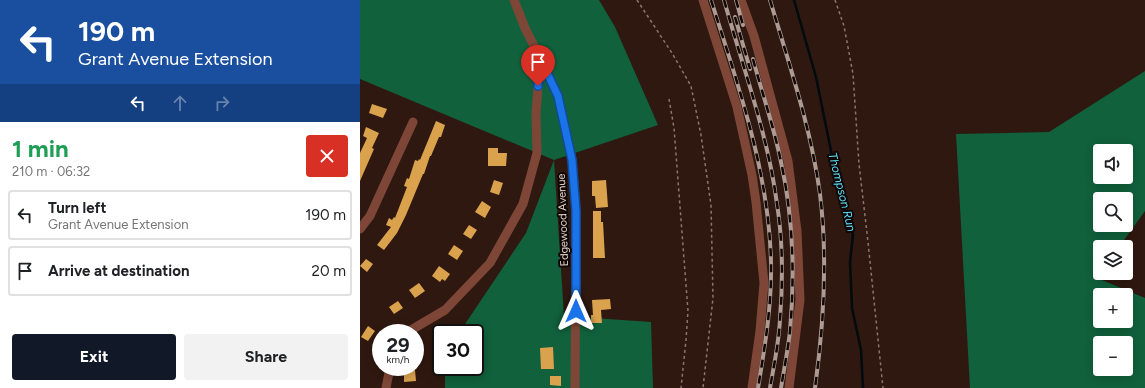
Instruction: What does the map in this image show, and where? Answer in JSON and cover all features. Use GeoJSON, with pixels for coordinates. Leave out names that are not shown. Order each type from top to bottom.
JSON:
{"type":"FeatureCollection","features":[{"type":"Feature","properties":{"kind":"street","name":"Edgewood Avenue"},"geometry":{"type":"LineString","coordinates":[[514,0],[525,28],[558,96],[572,160],[576,211],[575,388]]}},
{"type":"Feature","properties":{"kind":"street"},"geometry":{"type":"LineString","coordinates":[[703,0],[737,107],[751,168],[756,202],[764,283],[760,331],[752,388]]}},
{"type":"Feature","properties":{"kind":"street"},"geometry":{"type":"LineString","coordinates":[[741,0],[754,36],[788,161],[797,231],[800,300],[789,388]]}},
{"type":"Feature","properties":{"kind":"street"},"geometry":{"type":"LineString","coordinates":[[421,324],[444,310],[490,263],[524,204],[537,153],[536,114],[540,58]]}},
{"type":"Feature","properties":{"kind":"street"},"geometry":{"type":"LineString","coordinates":[[360,229],[370,216],[413,122]]}},
{"type":"Feature","properties":{"kind":"street"},"geometry":{"type":"LineString","coordinates":[[386,388],[388,376]]}},
{"type":"Feature","properties":{"kind":"path"},"geometry":{"type":"LineString","coordinates":[[637,0],[672,53],[691,86],[701,135],[711,205],[712,298],[703,388]]}},
{"type":"Feature","properties":{"kind":"path"},"geometry":{"type":"LineString","coordinates":[[835,0],[844,26],[853,74],[859,164],[883,388]]}},
{"type":"Feature","properties":{"kind":"path"},"geometry":{"type":"LineString","coordinates":[[669,99],[674,128],[688,311],[681,388]]}},
{"type":"Feature","properties":{"kind":"green space"},"geometry":{"type":"Polygon","coordinates":[[[360,0],[599,0],[615,27],[658,125],[554,160],[360,79],[360,0]]]}},
{"type":"Feature","properties":{"kind":"green space"},"geometry":{"type":"Polygon","coordinates":[[[1145,71],[1145,211],[1133,228],[1133,192],[1093,192],[1093,232],[1130,232],[1124,240],[1093,240],[1093,280],[1102,280],[1121,288],[1093,288],[1093,328],[1133,328],[1133,293],[1145,298],[1145,388],[970,388],[956,134],[1049,132],[1145,71]]]}},
{"type":"Feature","properties":{"kind":"green space"},"geometry":{"type":"Polygon","coordinates":[[[554,160],[564,316],[651,322],[653,388],[445,388],[445,376],[484,376],[484,324],[465,324],[526,233],[554,160]]]}},
{"type":"Feature","properties":{"kind":"building"},"geometry":{"type":"Polygon","coordinates":[[[372,104],[387,109],[383,118],[369,113],[372,104]]]}},
{"type":"Feature","properties":{"kind":"building"},"geometry":{"type":"Polygon","coordinates":[[[436,121],[445,125],[441,137],[439,137],[430,156],[424,174],[397,233],[384,250],[377,245],[391,227],[386,225],[389,218],[392,220],[394,217],[395,218],[407,187],[404,186],[407,178],[409,179],[415,160],[420,160],[436,121]]]}},
{"type":"Feature","properties":{"kind":"building"},"geometry":{"type":"Polygon","coordinates":[[[366,127],[379,133],[372,148],[374,149],[360,181],[360,153],[367,138],[363,136],[366,127]]]}},
{"type":"Feature","properties":{"kind":"building"},"geometry":{"type":"Polygon","coordinates":[[[488,148],[498,148],[498,153],[507,153],[506,166],[488,166],[488,148]]]}},
{"type":"Feature","properties":{"kind":"building"},"geometry":{"type":"Polygon","coordinates":[[[494,180],[503,183],[499,195],[490,192],[494,180]]]}},
{"type":"Feature","properties":{"kind":"building"},"geometry":{"type":"Polygon","coordinates":[[[606,180],[608,207],[596,208],[595,196],[592,196],[592,181],[606,180]]]}},
{"type":"Feature","properties":{"kind":"building"},"geometry":{"type":"Polygon","coordinates":[[[482,201],[491,207],[485,218],[475,212],[482,201]]]}},
{"type":"Feature","properties":{"kind":"building"},"geometry":{"type":"Polygon","coordinates":[[[593,211],[601,211],[605,258],[593,258],[593,211]]]}},
{"type":"Feature","properties":{"kind":"building"},"geometry":{"type":"Polygon","coordinates":[[[469,225],[477,230],[471,239],[463,234],[469,225]]]}},
{"type":"Feature","properties":{"kind":"building"},"geometry":{"type":"Polygon","coordinates":[[[454,245],[463,251],[457,260],[448,254],[454,245]]]}},
{"type":"Feature","properties":{"kind":"building"},"geometry":{"type":"Polygon","coordinates":[[[366,259],[373,264],[367,272],[360,266],[366,259]]]}},
{"type":"Feature","properties":{"kind":"building"},"geometry":{"type":"Polygon","coordinates":[[[439,266],[450,274],[445,281],[442,279],[440,282],[432,276],[439,266]]]}},
{"type":"Feature","properties":{"kind":"building"},"geometry":{"type":"Polygon","coordinates":[[[419,283],[425,291],[415,298],[409,290],[419,283]]]}},
{"type":"Feature","properties":{"kind":"building"},"geometry":{"type":"Polygon","coordinates":[[[610,299],[611,309],[601,310],[602,323],[591,323],[591,315],[593,315],[592,300],[610,299]]]}},
{"type":"Feature","properties":{"kind":"building"},"geometry":{"type":"Polygon","coordinates":[[[398,301],[403,308],[394,314],[389,307],[398,301]]]}},
{"type":"Feature","properties":{"kind":"building"},"geometry":{"type":"Polygon","coordinates":[[[368,326],[372,329],[372,335],[368,341],[361,337],[368,326]]]}},
{"type":"Feature","properties":{"kind":"building"},"geometry":{"type":"Polygon","coordinates":[[[553,347],[554,369],[541,369],[540,348],[553,347]]]}},
{"type":"Feature","properties":{"kind":"building"},"geometry":{"type":"Polygon","coordinates":[[[404,376],[416,376],[416,381],[404,382],[404,376]]]}},
{"type":"Feature","properties":{"kind":"building"},"geometry":{"type":"Polygon","coordinates":[[[550,376],[561,376],[561,386],[550,385],[550,376]]]}},
{"type":"Feature","properties":{"kind":"waterway","name":"Thompson Run"},"geometry":{"type":"LineString","coordinates":[[794,0],[816,77],[840,195],[853,235],[850,262],[852,308],[861,350],[863,388]]}},
{"type":"Feature","properties":{"kind":"railway"},"geometry":{"type":"LineString","coordinates":[[711,0],[750,129],[765,195],[769,228],[771,262],[769,309],[758,388]]}},
{"type":"Feature","properties":{"kind":"railway"},"geometry":{"type":"LineString","coordinates":[[724,0],[768,153],[779,218],[782,262],[781,305],[777,345],[770,388]]}},
{"type":"Feature","properties":{"kind":"railway"},"geometry":{"type":"LineString","coordinates":[[736,0],[743,25]]}},
{"type":"Feature","properties":{"kind":"railway"},"geometry":{"type":"LineString","coordinates":[[770,0],[805,120],[820,194],[824,243],[824,291],[821,339],[815,388]]}},
{"type":"Feature","properties":{"kind":"railway"},"geometry":{"type":"LineString","coordinates":[[735,17],[750,69]]}},
{"type":"Feature","properties":{"kind":"railway"},"geometry":{"type":"LineString","coordinates":[[753,59],[778,149],[785,182],[792,246],[792,310],[781,388]]}},
{"type":"Feature","properties":{"kind":"route"},"geometry":{"type":"LineString","coordinates":[[538,86],[540,58],[558,96],[572,160],[576,211],[576,311]]}}]}
